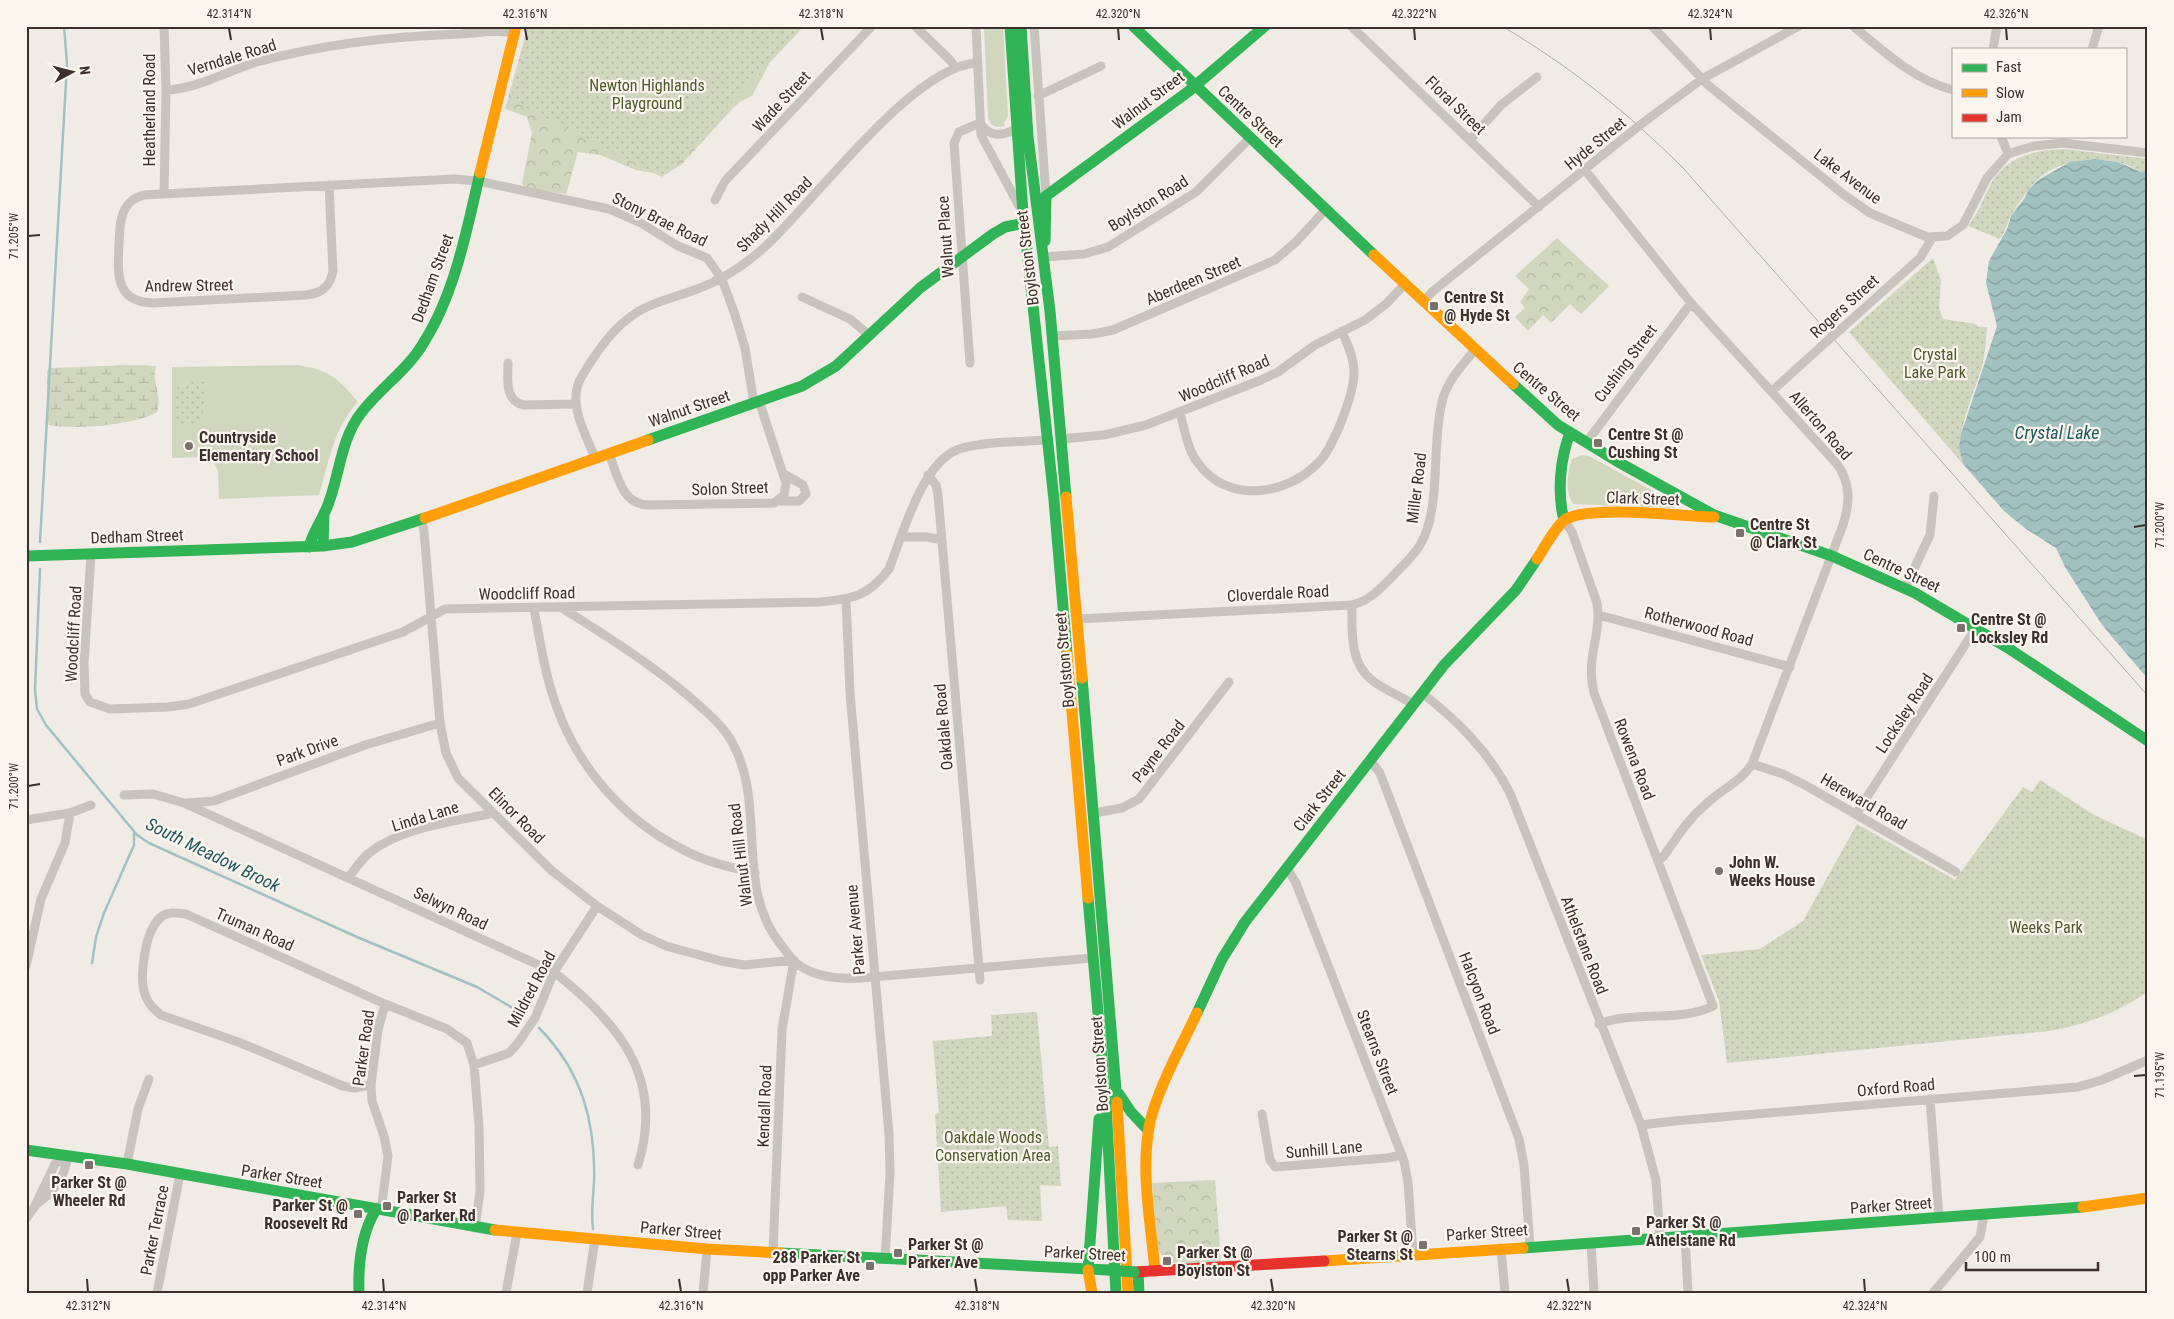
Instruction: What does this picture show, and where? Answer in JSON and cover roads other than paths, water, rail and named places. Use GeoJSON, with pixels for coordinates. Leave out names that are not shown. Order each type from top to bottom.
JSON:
{"type":"FeatureCollection","features":[{"type":"Feature","properties":{"kind":"main road","name":"Boylston Street"},"geometry":{"type":"LineString","coordinates":[[1010,26],[1016,129],[1048,440],[1103,1072],[1116,1293]]}},
{"type":"Feature","properties":{"kind":"main road","name":"Boylston Street"},"geometry":{"type":"LineString","coordinates":[[1021,26],[1028,138],[1044,257],[1052,336],[1118,1090],[1128,1293]]}},
{"type":"Feature","properties":{"kind":"main road","name":"Centre Street"},"geometry":{"type":"LineString","coordinates":[[1133,26],[1474,351],[1545,415],[1570,433],[1721,518],[1832,556],[1905,588],[1976,628],[2148,741]]}},
{"type":"Feature","properties":{"kind":"main road","name":"Walnut Street"},"geometry":{"type":"LineString","coordinates":[[1046,196],[1195,86],[1265,26]]}},
{"type":"Feature","properties":{"kind":"main road","name":"Dedham Street"},"geometry":{"type":"LineString","coordinates":[[309,547],[312,532],[324,513],[351,428],[361,413],[412,362],[430,332],[460,256],[515,30]]}},
{"type":"Feature","properties":{"kind":"main road"},"geometry":{"type":"LineString","coordinates":[[1044,257],[1046,196]]}},
{"type":"Feature","properties":{"kind":"main road","name":"Walnut Street"},"geometry":{"type":"LineString","coordinates":[[323,546],[363,539],[792,390],[836,366],[870,336],[912,294],[1000,230],[1024,218]]}},
{"type":"Feature","properties":{"kind":"main road"},"geometry":{"type":"LineString","coordinates":[[1564,520],[1560,505],[1562,466],[1565,445],[1570,433]]}},
{"type":"Feature","properties":{"kind":"main road","name":"Clark Street"},"geometry":{"type":"LineString","coordinates":[[1148,1130],[1163,1085],[1227,949],[1244,922],[1455,651],[1516,590],[1564,520],[1580,514],[1606,512],[1721,518]]}},
{"type":"Feature","properties":{"kind":"main road","name":"Dedham Street"},"geometry":{"type":"LineString","coordinates":[[26,556],[323,546],[324,513]]}},
{"type":"Feature","properties":{"kind":"main road"},"geometry":{"type":"LineString","coordinates":[[1092,1293],[1088,1270],[1103,1072]]}},
{"type":"Feature","properties":{"kind":"main road"},"geometry":{"type":"LineString","coordinates":[[1118,1090],[1131,1112],[1148,1130],[1146,1164],[1155,1271]]}},
{"type":"Feature","properties":{"kind":"main road","name":"Parker Street"},"geometry":{"type":"LineString","coordinates":[[26,1150],[127,1164],[320,1198],[374,1211],[475,1228],[707,1249],[1136,1272],[2083,1208],[2148,1198]]}},
{"type":"Feature","properties":{"kind":"main road"},"geometry":{"type":"LineString","coordinates":[[359,1293],[358,1273],[368,1219],[374,1211]]}},
{"type":"Feature","properties":{"kind":"main road"},"geometry":{"type":"LineString","coordinates":[[1136,1272],[1139,1293]]}},
{"type":"Feature","properties":{"kind":"street","name":"Heatherland Road"},"geometry":{"type":"LineString","coordinates":[[164,26],[166,90],[164,194]]}},
{"type":"Feature","properties":{"kind":"street","name":"Wade Street"},"geometry":{"type":"LineString","coordinates":[[715,200],[726,181],[872,26]]}},
{"type":"Feature","properties":{"kind":"street"},"geometry":{"type":"LineString","coordinates":[[914,26],[955,67]]}},
{"type":"Feature","properties":{"kind":"street"},"geometry":{"type":"LineString","coordinates":[[976,26],[980,123],[985,145],[1024,218]]}},
{"type":"Feature","properties":{"kind":"street"},"geometry":{"type":"LineString","coordinates":[[1034,26],[1046,196]]}},
{"type":"Feature","properties":{"kind":"street","name":"Floral Street"},"geometry":{"type":"LineString","coordinates":[[1351,26],[1539,207]]}},
{"type":"Feature","properties":{"kind":"street","name":"Lake Avenue"},"geometry":{"type":"LineString","coordinates":[[1652,26],[1702,79],[1763,131],[1870,213],[1932,238]]}},
{"type":"Feature","properties":{"kind":"street","name":"Hyde Street"},"geometry":{"type":"LineString","coordinates":[[1423,302],[1434,291],[1635,129],[1702,79],[1799,26]]}},
{"type":"Feature","properties":{"kind":"street"},"geometry":{"type":"LineString","coordinates":[[1853,26],[1900,64],[1922,78],[1952,90]]}},
{"type":"Feature","properties":{"kind":"street"},"geometry":{"type":"LineString","coordinates":[[1994,48],[1997,26]]}},
{"type":"Feature","properties":{"kind":"street"},"geometry":{"type":"LineString","coordinates":[[2092,48],[2099,26]]}},
{"type":"Feature","properties":{"kind":"street","name":"Verndale Road"},"geometry":{"type":"LineString","coordinates":[[166,90],[182,88],[258,62],[344,43],[430,34],[515,30]]}},
{"type":"Feature","properties":{"kind":"street","name":"Shady Hill Road"},"geometry":{"type":"LineString","coordinates":[[575,404],[575,392],[582,376],[604,343],[623,323],[655,304],[722,279],[740,268],[772,241],[903,102],[955,67],[977,63]]}},
{"type":"Feature","properties":{"kind":"street"},"geometry":{"type":"LineString","coordinates":[[1038,96],[1101,66]]}},
{"type":"Feature","properties":{"kind":"street"},"geometry":{"type":"LineString","coordinates":[[1470,140],[1501,105],[1537,77]]}},
{"type":"Feature","properties":{"kind":"street"},"geometry":{"type":"LineString","coordinates":[[980,123],[985,130],[996,135],[1016,129]]}},
{"type":"Feature","properties":{"kind":"street","name":"Walnut Place"},"geometry":{"type":"LineString","coordinates":[[970,363],[954,143],[959,132],[980,123]]}},
{"type":"Feature","properties":{"kind":"street","name":"Boylston Road"},"geometry":{"type":"LineString","coordinates":[[1044,257],[1084,254],[1108,247],[1196,192],[1250,138]]}},
{"type":"Feature","properties":{"kind":"street"},"geometry":{"type":"LineString","coordinates":[[2002,138],[2008,154]]}},
{"type":"Feature","properties":{"kind":"street"},"geometry":{"type":"LineString","coordinates":[[1932,238],[1947,236],[1963,225],[1987,178],[2008,154],[2034,146],[2063,143],[2148,153]]}},
{"type":"Feature","properties":{"kind":"street","name":"Allerton Road"},"geometry":{"type":"LineString","coordinates":[[1585,170],[1691,303],[1834,460],[1846,478],[1849,495],[1848,507],[1832,556],[1752,764],[1740,779],[1720,792],[1700,809],[1681,830],[1663,857],[1658,861]]}},
{"type":"Feature","properties":{"kind":"street","name":"Andrew Street"},"geometry":{"type":"LineString","coordinates":[[329,185],[333,271],[330,282],[323,291],[306,295],[141,302],[126,293],[120,283],[118,270],[121,219],[126,207],[133,199],[143,195],[329,185],[454,179],[478,181]]}},
{"type":"Feature","properties":{"kind":"street","name":"Stony Brae Road"},"geometry":{"type":"LineString","coordinates":[[478,181],[596,206],[620,213],[641,223],[678,246],[707,258],[722,279],[743,340],[756,402]]}},
{"type":"Feature","properties":{"kind":"street","name":"Aberdeen Street"},"geometry":{"type":"LineString","coordinates":[[1052,336],[1092,334],[1112,330],[1260,267],[1290,248],[1326,209]]}},
{"type":"Feature","properties":{"kind":"street","name":"Rogers Street"},"geometry":{"type":"LineString","coordinates":[[1772,391],[1920,258],[1932,238]]}},
{"type":"Feature","properties":{"kind":"street","name":"Woodcliff Road"},"geometry":{"type":"LineString","coordinates":[[1061,439],[1114,433],[1180,413],[1270,376],[1315,345],[1372,315],[1405,284]]}},
{"type":"Feature","properties":{"kind":"street"},"geometry":{"type":"LineString","coordinates":[[802,297],[850,320],[870,336]]}},
{"type":"Feature","properties":{"kind":"street","name":"Cushing Street"},"geometry":{"type":"LineString","coordinates":[[1586,443],[1691,303]]}},
{"type":"Feature","properties":{"kind":"street"},"geometry":{"type":"LineString","coordinates":[[1180,413],[1192,453],[1198,464],[1214,480],[1236,489],[1253,491],[1290,483],[1308,472],[1324,456],[1350,395],[1353,366],[1342,332]]}},
{"type":"Feature","properties":{"kind":"street","name":"Miller Road"},"geometry":{"type":"LineString","coordinates":[[1352,605],[1367,599],[1382,588],[1414,553],[1424,538],[1430,513],[1442,402],[1452,377],[1474,351]]}},
{"type":"Feature","properties":{"kind":"street"},"geometry":{"type":"LineString","coordinates":[[508,363],[509,392],[516,402],[524,405],[575,404],[595,458]]}},
{"type":"Feature","properties":{"kind":"street","name":"Solon Street"},"geometry":{"type":"LineString","coordinates":[[609,453],[623,491],[636,504],[648,506],[770,504],[778,501],[785,491],[784,474],[756,402]]}},
{"type":"Feature","properties":{"kind":"street","name":"Woodcliff Road"},"geometry":{"type":"LineString","coordinates":[[91,554],[85,694],[90,702],[104,708],[168,707],[189,704],[403,632],[445,610],[820,602],[846,599],[869,590],[880,582],[889,569],[928,475],[942,459],[959,449],[1048,440]]}},
{"type":"Feature","properties":{"kind":"street"},"geometry":{"type":"LineString","coordinates":[[778,501],[799,501],[806,494],[803,484],[784,474]]}},
{"type":"Feature","properties":{"kind":"street","name":"Oakdale Road"},"geometry":{"type":"LineString","coordinates":[[928,475],[937,489],[980,980]]}},
{"type":"Feature","properties":{"kind":"street"},"geometry":{"type":"LineString","coordinates":[[1905,588],[1930,535],[1934,496]]}},
{"type":"Feature","properties":{"kind":"street","name":"Elinor Road"},"geometry":{"type":"LineString","coordinates":[[421,518],[432,616],[440,723],[451,767],[458,778],[550,870],[597,906],[642,935],[690,954],[744,964],[794,960]]}},
{"type":"Feature","properties":{"kind":"street","name":"Rowena Road"},"geometry":{"type":"LineString","coordinates":[[1564,520],[1576,540],[1594,591],[1599,615],[1591,657],[1592,686],[1713,1006],[1695,1013],[1613,1020],[1599,1024]]}},
{"type":"Feature","properties":{"kind":"street"},"geometry":{"type":"LineString","coordinates":[[902,537],[927,537],[942,540]]}},
{"type":"Feature","properties":{"kind":"street","name":"Parker Avenue"},"geometry":{"type":"LineString","coordinates":[[846,599],[850,694],[889,1134],[890,1174],[885,1259]]}},
{"type":"Feature","properties":{"kind":"street","name":"Cloverdale Road"},"geometry":{"type":"LineString","coordinates":[[1077,619],[1352,605],[1352,641],[1364,672],[1378,684],[1413,704]]}},
{"type":"Feature","properties":{"kind":"street","name":"Walnut Hill Road"},"geometry":{"type":"LineString","coordinates":[[562,608],[644,661],[702,708],[726,733],[737,752],[744,773],[757,898],[770,932],[794,960],[816,973],[836,978],[875,978],[1093,958]]}},
{"type":"Feature","properties":{"kind":"street"},"geometry":{"type":"LineString","coordinates":[[534,609],[543,660],[556,706],[582,758],[620,807],[649,830],[672,844],[717,864],[755,873]]}},
{"type":"Feature","properties":{"kind":"street","name":"Rotherwood Road"},"geometry":{"type":"LineString","coordinates":[[1599,615],[1790,667]]}},
{"type":"Feature","properties":{"kind":"street","name":"Locksley Road"},"geometry":{"type":"LineString","coordinates":[[1856,814],[1976,628]]}},
{"type":"Feature","properties":{"kind":"street","name":"Payne Road"},"geometry":{"type":"LineString","coordinates":[[1094,813],[1122,808],[1139,799],[1229,682]]}},
{"type":"Feature","properties":{"kind":"street","name":"Athelstane Road"},"geometry":{"type":"LineString","coordinates":[[1422,693],[1462,726],[1484,752],[1505,783],[1599,1024],[1641,1125],[1656,1180],[1660,1237]]}},
{"type":"Feature","properties":{"kind":"street","name":"Park Drive"},"geometry":{"type":"LineString","coordinates":[[184,803],[214,801],[365,744],[440,723]]}},
{"type":"Feature","properties":{"kind":"street","name":"Halcyon Road"},"geometry":{"type":"LineString","coordinates":[[1370,760],[1380,773],[1517,1133],[1524,1165],[1530,1246]]}},
{"type":"Feature","properties":{"kind":"street","name":"Hereward Road"},"geometry":{"type":"LineString","coordinates":[[1752,764],[1790,777],[1956,872]]}},
{"type":"Feature","properties":{"kind":"street","name":"Selwyn Road"},"geometry":{"type":"LineString","coordinates":[[124,795],[153,794],[184,803],[554,972],[572,986],[604,1018],[623,1040],[638,1069],[644,1095],[645,1126],[638,1165]]}},
{"type":"Feature","properties":{"kind":"street"},"geometry":{"type":"LineString","coordinates":[[26,820],[70,813],[91,805]]}},
{"type":"Feature","properties":{"kind":"street"},"geometry":{"type":"LineString","coordinates":[[26,966],[41,899],[65,843],[70,813]]}},
{"type":"Feature","properties":{"kind":"street","name":"Linda Lane"},"geometry":{"type":"LineString","coordinates":[[349,877],[370,852],[394,839],[423,829],[493,813]]}},
{"type":"Feature","properties":{"kind":"street","name":"Stearns Street"},"geometry":{"type":"LineString","coordinates":[[1287,868],[1296,883],[1402,1155],[1408,1182],[1413,1254]]}},
{"type":"Feature","properties":{"kind":"street","name":"Mildred Road"},"geometry":{"type":"LineString","coordinates":[[474,1065],[509,1053],[518,1043],[535,1018],[554,972],[597,906]]}},
{"type":"Feature","properties":{"kind":"street","name":"Truman Road"},"geometry":{"type":"LineString","coordinates":[[371,1085],[354,1088],[342,1086],[240,1043],[160,1015],[150,1006],[143,984],[144,964],[149,938],[160,917],[170,913],[186,914],[384,1004],[447,1029],[461,1037],[467,1043],[474,1065],[480,1156],[480,1192],[475,1228]]}},
{"type":"Feature","properties":{"kind":"street","name":"Kendall Road"},"geometry":{"type":"LineString","coordinates":[[773,1253],[782,1030],[794,960]]}},
{"type":"Feature","properties":{"kind":"street","name":"Parker Road"},"geometry":{"type":"LineString","coordinates":[[374,1211],[382,1203],[388,1156],[384,1136],[372,1101],[371,1085],[378,1030],[384,1004]]}},
{"type":"Feature","properties":{"kind":"street","name":"Oxford Road"},"geometry":{"type":"LineString","coordinates":[[1641,1125],[1674,1120],[2078,1087],[2102,1080],[2148,1060]]}},
{"type":"Feature","properties":{"kind":"street"},"geometry":{"type":"LineString","coordinates":[[127,1164],[138,1109],[149,1079]]}},
{"type":"Feature","properties":{"kind":"street"},"geometry":{"type":"LineString","coordinates":[[1930,1099],[1939,1218]]}},
{"type":"Feature","properties":{"kind":"street","name":"Sunhill Lane"},"geometry":{"type":"LineString","coordinates":[[1262,1114],[1269,1157],[1275,1167],[1387,1158],[1402,1155]]}},
{"type":"Feature","properties":{"kind":"street"},"geometry":{"type":"LineString","coordinates":[[26,1219],[35,1206],[49,1194],[64,1174],[68,1156]]}},
{"type":"Feature","properties":{"kind":"street","name":"Parker Terrace"},"geometry":{"type":"LineString","coordinates":[[157,1293],[180,1174]]}},
{"type":"Feature","properties":{"kind":"street"},"geometry":{"type":"LineString","coordinates":[[1933,1293],[1980,1236],[1984,1215]]}},
{"type":"Feature","properties":{"kind":"street"},"geometry":{"type":"LineString","coordinates":[[506,1293],[517,1232]]}},
{"type":"Feature","properties":{"kind":"street"},"geometry":{"type":"LineString","coordinates":[[1685,1235],[1688,1293]]}},
{"type":"Feature","properties":{"kind":"street"},"geometry":{"type":"LineString","coordinates":[[587,1293],[595,1239]]}},
{"type":"Feature","properties":{"kind":"street"},"geometry":{"type":"LineString","coordinates":[[1590,1242],[1594,1293]]}},
{"type":"Feature","properties":{"kind":"street"},"geometry":{"type":"LineString","coordinates":[[1501,1248],[1506,1293]]}},
{"type":"Feature","properties":{"kind":"street"},"geometry":{"type":"LineString","coordinates":[[703,1293],[707,1249]]}},
{"type":"Feature","properties":{"kind":"water","name":"Crystal Lake"},"geometry":{"type":"Polygon","coordinates":[[[2095,159],[2118,162],[2141,172],[2148,170],[2148,679],[2102,625],[2065,567],[2056,548],[2026,529],[2004,511],[1963,464],[1959,448],[1961,434],[1997,326],[1986,283],[1989,261],[2007,229],[2011,216],[2029,189],[2038,180],[2070,162],[2095,159]]]}},
{"type":"Feature","properties":{"kind":"waterway","name":"South Meadow Brook"},"geometry":{"type":"LineString","coordinates":[[40,542],[67,64],[64,26]]}},
{"type":"Feature","properties":{"kind":"waterway","name":"South Meadow Brook"},"geometry":{"type":"LineString","coordinates":[[40,569],[35,690],[37,709],[46,725],[137,835],[149,843],[357,937],[477,987],[523,1014]]}},
{"type":"Feature","properties":{"kind":"waterway"},"geometry":{"type":"LineString","coordinates":[[92,963],[96,937],[104,913],[134,845],[134,833]]}},
{"type":"Feature","properties":{"kind":"waterway","name":"South Meadow Brook"},"geometry":{"type":"LineString","coordinates":[[539,1028],[554,1045],[576,1080],[589,1119],[594,1161],[593,1229]]}},
{"type":"Feature","properties":{"kind":"tram line"},"geometry":{"type":"LineString","coordinates":[[1502,26],[1552,58],[1598,91],[1684,169],[2148,696]]}},
{"type":"Feature","properties":{"kind":"place","name":"Centre St @ Hyde St"},"geometry":{"type":"Point","coordinates":[1434,306]}},
{"type":"Feature","properties":{"kind":"place","name":"Centre St @ Cushing St"},"geometry":{"type":"Point","coordinates":[1598,443]}},
{"type":"Feature","properties":{"kind":"place","name":"Countryside Elementary School"},"geometry":{"type":"Point","coordinates":[189,446]}},
{"type":"Feature","properties":{"kind":"place","name":"Centre St @ Clark St"},"geometry":{"type":"Point","coordinates":[1740,533]}},
{"type":"Feature","properties":{"kind":"place","name":"Centre St @ Locksley Rd"},"geometry":{"type":"Point","coordinates":[1961,628]}},
{"type":"Feature","properties":{"kind":"place","name":"John W. Weeks House"},"geometry":{"type":"Point","coordinates":[1719,871]}},
{"type":"Feature","properties":{"kind":"place","name":"Parker St @ Wheeler Rd"},"geometry":{"type":"Point","coordinates":[89,1165]}},
{"type":"Feature","properties":{"kind":"place","name":"Parker St @ Parker Rd"},"geometry":{"type":"Point","coordinates":[387,1206]}},
{"type":"Feature","properties":{"kind":"place","name":"Parker St @ Roosevelt Rd"},"geometry":{"type":"Point","coordinates":[358,1214]}},
{"type":"Feature","properties":{"kind":"place","name":"Parker St @ Athelstane Rd"},"geometry":{"type":"Point","coordinates":[1636,1231]}},
{"type":"Feature","properties":{"kind":"place","name":"Parker St @ Stearns St"},"geometry":{"type":"Point","coordinates":[1423,1245]}},
{"type":"Feature","properties":{"kind":"place","name":"Parker St @ Parker Ave"},"geometry":{"type":"Point","coordinates":[898,1253]}},
{"type":"Feature","properties":{"kind":"place","name":"Parker St @ Boylston St"},"geometry":{"type":"Point","coordinates":[1167,1261]}},
{"type":"Feature","properties":{"kind":"place","name":"288 Parker St opp Parker Ave"},"geometry":{"type":"Point","coordinates":[870,1266]}},
{"type":"Feature","properties":{"kind":"park label","name":"Newton Highlands Playground"},"geometry":{"type":"Point","coordinates":[647,94]}},
{"type":"Feature","properties":{"kind":"park label","name":"Crystal Lake Park"},"geometry":{"type":"Point","coordinates":[1935,363]}},
{"type":"Feature","properties":{"kind":"park label","name":"Weeks Park"},"geometry":{"type":"Point","coordinates":[2046,927]}},
{"type":"Feature","properties":{"kind":"park label","name":"Oakdale Woods Conservation Area"},"geometry":{"type":"Point","coordinates":[993,1146]}}]}
